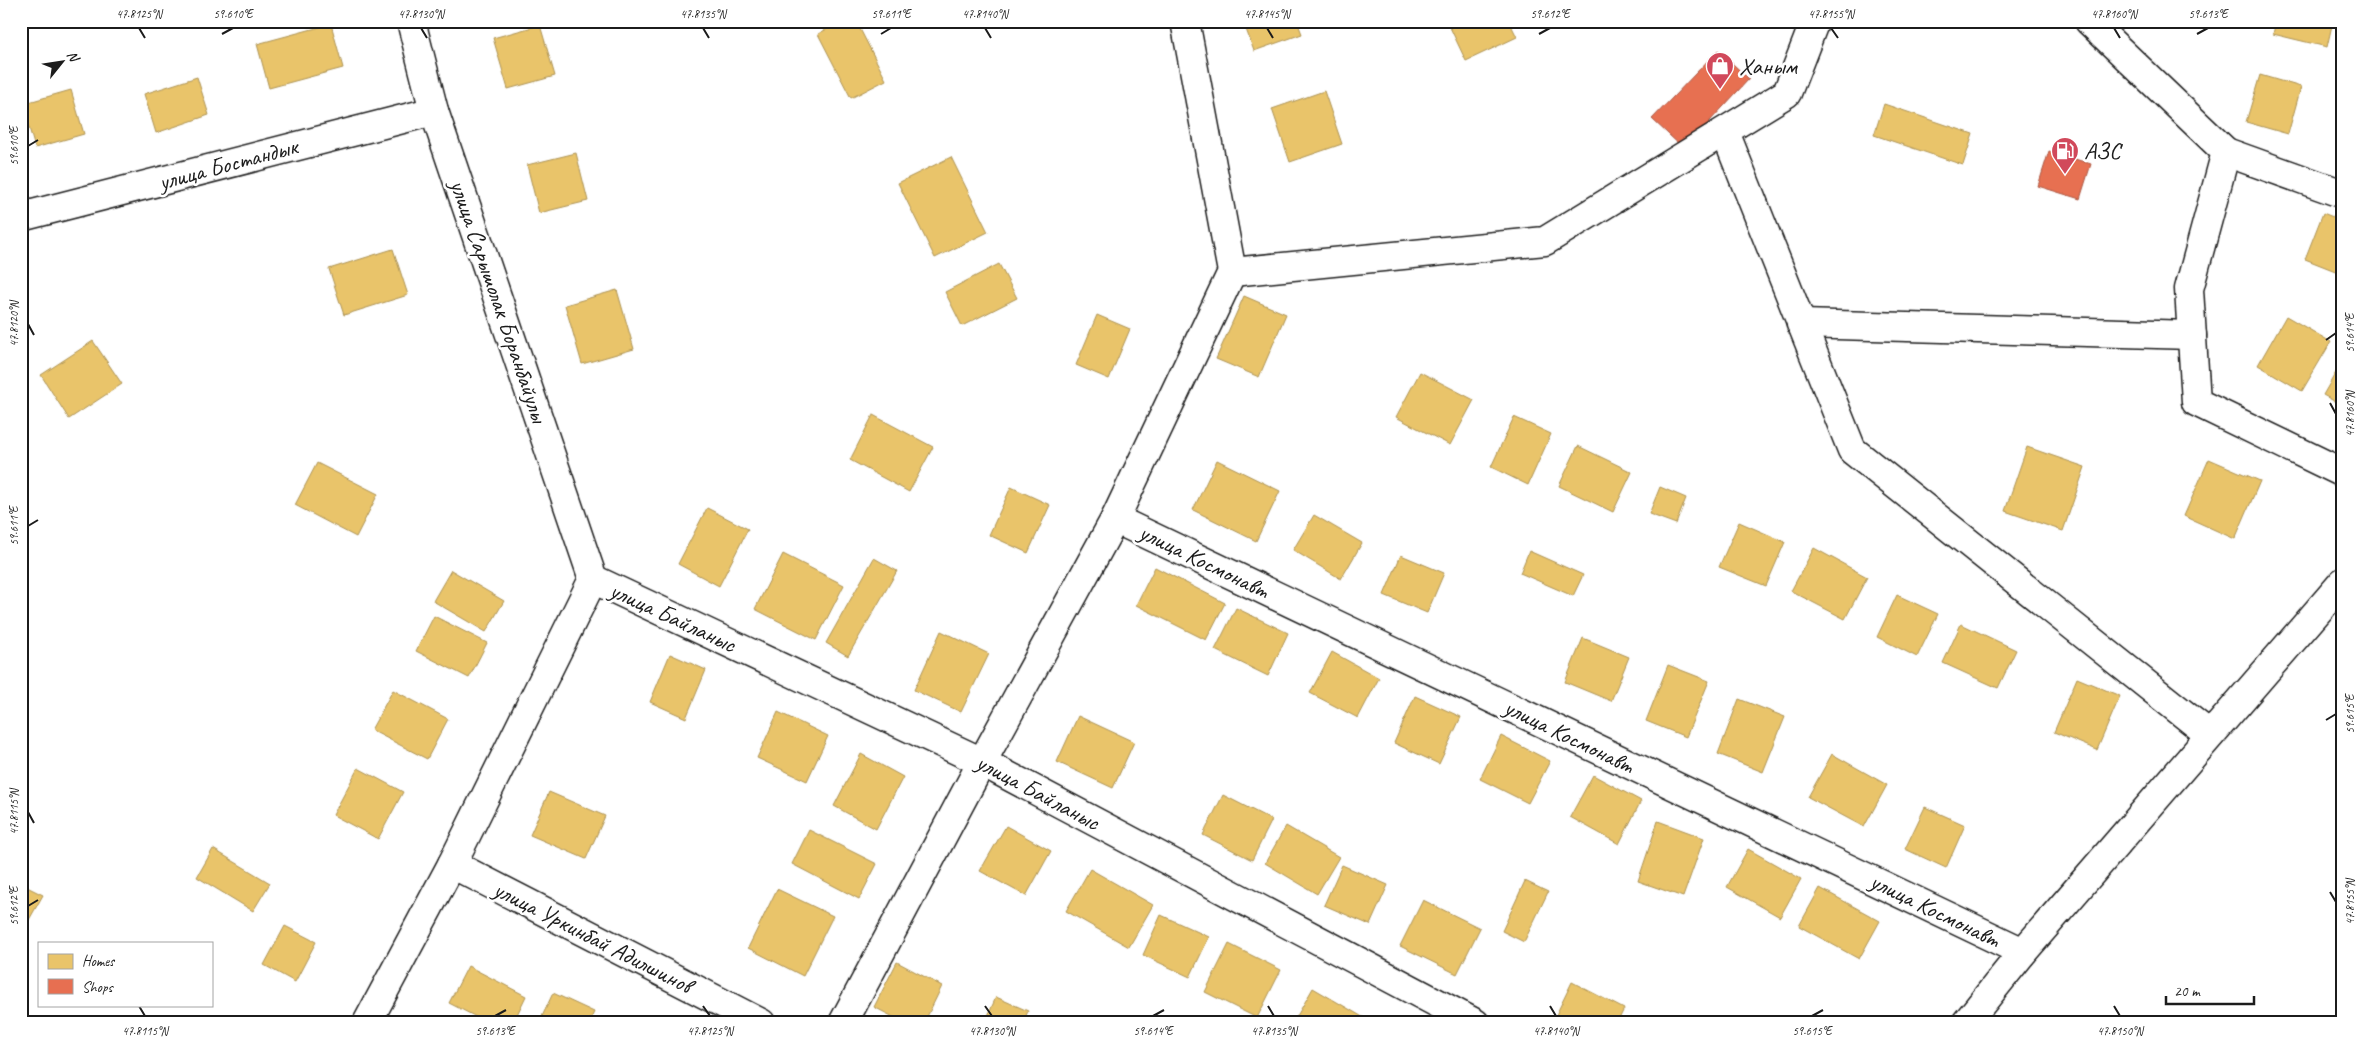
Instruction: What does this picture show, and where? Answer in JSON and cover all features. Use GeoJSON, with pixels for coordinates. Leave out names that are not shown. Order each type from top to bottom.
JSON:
{"type":"FeatureCollection","features":[{"type":"Feature","properties":{"kind":"street","name":"улица Сарышолак Боранбайулы"},"geometry":{"type":"LineString","coordinates":[[411,21],[434,110],[593,579]]}},
{"type":"Feature","properties":{"kind":"street"},"geometry":{"type":"LineString","coordinates":[[844,1023],[982,762],[1115,519],[1232,272],[1185,21]]}},
{"type":"Feature","properties":{"kind":"street"},"geometry":{"type":"LineString","coordinates":[[1232,272],[1545,242],[1787,94],[1815,21]]}},
{"type":"Feature","properties":{"kind":"street"},"geometry":{"type":"LineString","coordinates":[[2089,21],[2226,152],[2343,194]]}},
{"type":"Feature","properties":{"kind":"street","name":"улица Бостандык"},"geometry":{"type":"LineString","coordinates":[[21,217],[434,110]]}},
{"type":"Feature","properties":{"kind":"street"},"geometry":{"type":"LineString","coordinates":[[1725,132],[1852,450],[2210,736]]}},
{"type":"Feature","properties":{"kind":"street"},"geometry":{"type":"LineString","coordinates":[[2226,152],[2190,289],[2196,402],[2343,473]]}},
{"type":"Feature","properties":{"kind":"street"},"geometry":{"type":"LineString","coordinates":[[1801,324],[2192,335]]}},
{"type":"Feature","properties":{"kind":"street","name":"улица Космонавт"},"geometry":{"type":"LineString","coordinates":[[1115,519],[2023,952]]}},
{"type":"Feature","properties":{"kind":"street"},"geometry":{"type":"LineString","coordinates":[[367,1023],[452,864],[593,579]]}},
{"type":"Feature","properties":{"kind":"street","name":"улица Байланыс"},"geometry":{"type":"LineString","coordinates":[[593,579],[982,762],[1475,1023]]}},
{"type":"Feature","properties":{"kind":"street"},"geometry":{"type":"LineString","coordinates":[[1966,1023],[2023,952],[2343,582]]}},
{"type":"Feature","properties":{"kind":"street","name":"улица Уркинбай Адилшинов"},"geometry":{"type":"LineString","coordinates":[[452,864],[761,1023]]}},
{"type":"Feature","properties":{"kind":"building: Homes"},"geometry":{"type":"Polygon","coordinates":[[[841,21],[856,21],[886,80],[851,98],[818,34],[841,21]]]}},
{"type":"Feature","properties":{"kind":"building: Homes"},"geometry":{"type":"Polygon","coordinates":[[[1243,21],[1297,21],[1302,34],[1254,51],[1243,21]]]}},
{"type":"Feature","properties":{"kind":"building: Homes"},"geometry":{"type":"Polygon","coordinates":[[[1447,21],[1509,21],[1517,37],[1466,61],[1447,21]]]}},
{"type":"Feature","properties":{"kind":"building: Homes"},"geometry":{"type":"Polygon","coordinates":[[[2276,21],[2333,21],[2327,47],[2273,34],[2276,21]]]}},
{"type":"Feature","properties":{"kind":"building: Homes"},"geometry":{"type":"Polygon","coordinates":[[[331,24],[343,68],[269,88],[257,44],[331,24]]]}},
{"type":"Feature","properties":{"kind":"building: Homes"},"geometry":{"type":"Polygon","coordinates":[[[540,25],[555,76],[508,89],[493,38],[540,25]]]}},
{"type":"Feature","properties":{"kind":"building: Homes"},"geometry":{"type":"Polygon","coordinates":[[[2260,75],[2301,87],[2288,134],[2246,122],[2260,75]]]}},
{"type":"Feature","properties":{"kind":"building: Homes"},"geometry":{"type":"Polygon","coordinates":[[[197,77],[209,115],[156,133],[144,94],[197,77]]]}},
{"type":"Feature","properties":{"kind":"building: Homes"},"geometry":{"type":"Polygon","coordinates":[[[71,90],[84,134],[35,148],[22,104],[71,90]]]}},
{"type":"Feature","properties":{"kind":"building: Homes"},"geometry":{"type":"Polygon","coordinates":[[[1324,91],[1342,144],[1290,162],[1272,109],[1324,91]]]}},
{"type":"Feature","properties":{"kind":"building: Homes"},"geometry":{"type":"Polygon","coordinates":[[[1884,104],[1973,134],[1963,165],[1874,135],[1884,104]]]}},
{"type":"Feature","properties":{"kind":"building: Homes"},"geometry":{"type":"Polygon","coordinates":[[[576,153],[588,201],[539,213],[527,165],[576,153]]]}},
{"type":"Feature","properties":{"kind":"building: Homes"},"geometry":{"type":"Polygon","coordinates":[[[951,157],[988,232],[935,258],[898,183],[951,157]]]}},
{"type":"Feature","properties":{"kind":"building: Homes"},"geometry":{"type":"Polygon","coordinates":[[[2323,213],[2343,221],[2343,274],[2305,259],[2323,213]]]}},
{"type":"Feature","properties":{"kind":"building: Homes"},"geometry":{"type":"Polygon","coordinates":[[[393,249],[408,295],[344,315],[329,269],[393,249]]]}},
{"type":"Feature","properties":{"kind":"building: Homes"},"geometry":{"type":"Polygon","coordinates":[[[999,264],[1017,298],[962,326],[945,292],[999,264]]]}},
{"type":"Feature","properties":{"kind":"building: Homes"},"geometry":{"type":"Polygon","coordinates":[[[617,290],[634,349],[582,364],[565,305],[617,290]]]}},
{"type":"Feature","properties":{"kind":"building: Homes"},"geometry":{"type":"Polygon","coordinates":[[[1244,296],[1286,314],[1259,377],[1216,359],[1244,296]]]}},
{"type":"Feature","properties":{"kind":"building: Homes"},"geometry":{"type":"Polygon","coordinates":[[[1097,315],[1130,329],[1109,379],[1076,365],[1097,315]]]}},
{"type":"Feature","properties":{"kind":"building: Homes"},"geometry":{"type":"Polygon","coordinates":[[[2286,316],[2331,342],[2302,391],[2258,365],[2286,316]]]}},
{"type":"Feature","properties":{"kind":"building: Homes"},"geometry":{"type":"Polygon","coordinates":[[[93,341],[122,384],[69,419],[41,375],[93,341]]]}},
{"type":"Feature","properties":{"kind":"building: Homes"},"geometry":{"type":"Polygon","coordinates":[[[2343,360],[2343,406],[2323,395],[2343,360]]]}},
{"type":"Feature","properties":{"kind":"building: Homes"},"geometry":{"type":"Polygon","coordinates":[[[1420,372],[1474,400],[1450,445],[1396,417],[1420,372]]]}},
{"type":"Feature","properties":{"kind":"building: Homes"},"geometry":{"type":"Polygon","coordinates":[[[873,415],[933,447],[909,492],[850,460],[873,415]]]}},
{"type":"Feature","properties":{"kind":"building: Homes"},"geometry":{"type":"Polygon","coordinates":[[[1514,417],[1551,434],[1528,485],[1491,467],[1514,417]]]}},
{"type":"Feature","properties":{"kind":"building: Homes"},"geometry":{"type":"Polygon","coordinates":[[[1578,446],[1632,472],[1613,512],[1559,486],[1578,446]]]}},
{"type":"Feature","properties":{"kind":"building: Homes"},"geometry":{"type":"Polygon","coordinates":[[[2027,447],[2085,467],[2063,531],[2005,511],[2027,447]]]}},
{"type":"Feature","properties":{"kind":"building: Homes"},"geometry":{"type":"Polygon","coordinates":[[[2209,459],[2260,481],[2235,539],[2184,516],[2209,459]]]}},
{"type":"Feature","properties":{"kind":"building: Homes"},"geometry":{"type":"Polygon","coordinates":[[[1217,460],[1280,491],[1256,541],[1193,510],[1217,460]]]}},
{"type":"Feature","properties":{"kind":"building: Homes"},"geometry":{"type":"Polygon","coordinates":[[[317,463],[378,494],[356,537],[295,505],[317,463]]]}},
{"type":"Feature","properties":{"kind":"building: Homes"},"geometry":{"type":"Polygon","coordinates":[[[1011,487],[1050,505],[1028,553],[989,535],[1011,487]]]}},
{"type":"Feature","properties":{"kind":"building: Homes"},"geometry":{"type":"Polygon","coordinates":[[[1660,487],[1686,498],[1676,524],[1649,514],[1660,487]]]}},
{"type":"Feature","properties":{"kind":"building: Homes"},"geometry":{"type":"Polygon","coordinates":[[[707,508],[748,529],[719,586],[678,564],[707,508]]]}},
{"type":"Feature","properties":{"kind":"building: Homes"},"geometry":{"type":"Polygon","coordinates":[[[1314,515],[1362,543],[1341,579],[1293,550],[1314,515]]]}},
{"type":"Feature","properties":{"kind":"building: Homes"},"geometry":{"type":"Polygon","coordinates":[[[1739,522],[1785,542],[1766,586],[1719,567],[1739,522]]]}},
{"type":"Feature","properties":{"kind":"building: Homes"},"geometry":{"type":"Polygon","coordinates":[[[1814,548],[1867,577],[1845,619],[1791,591],[1814,548]]]}},
{"type":"Feature","properties":{"kind":"building: Homes"},"geometry":{"type":"Polygon","coordinates":[[[1529,551],[1583,575],[1573,596],[1520,573],[1529,551]]]}},
{"type":"Feature","properties":{"kind":"building: Homes"},"geometry":{"type":"Polygon","coordinates":[[[783,554],[844,585],[816,640],[755,609],[783,554]]]}},
{"type":"Feature","properties":{"kind":"building: Homes"},"geometry":{"type":"Polygon","coordinates":[[[1401,555],[1444,573],[1427,613],[1384,595],[1401,555]]]}},
{"type":"Feature","properties":{"kind":"building: Homes"},"geometry":{"type":"Polygon","coordinates":[[[874,558],[897,571],[848,656],[826,643],[874,558]]]}},
{"type":"Feature","properties":{"kind":"building: Homes"},"geometry":{"type":"Polygon","coordinates":[[[1155,567],[1225,603],[1206,640],[1136,605],[1155,567]]]}},
{"type":"Feature","properties":{"kind":"building: Homes"},"geometry":{"type":"Polygon","coordinates":[[[451,570],[504,601],[486,632],[433,601],[451,570]]]}},
{"type":"Feature","properties":{"kind":"building: Homes"},"geometry":{"type":"Polygon","coordinates":[[[1897,595],[1938,614],[1917,657],[1877,637],[1897,595]]]}},
{"type":"Feature","properties":{"kind":"building: Homes"},"geometry":{"type":"Polygon","coordinates":[[[1236,608],[1288,633],[1268,676],[1215,650],[1236,608]]]}},
{"type":"Feature","properties":{"kind":"building: Homes"},"geometry":{"type":"Polygon","coordinates":[[[434,616],[487,643],[469,678],[416,651],[434,616]]]}},
{"type":"Feature","properties":{"kind":"building: Homes"},"geometry":{"type":"Polygon","coordinates":[[[1961,624],[2016,650],[1998,688],[1943,663],[1961,624]]]}},
{"type":"Feature","properties":{"kind":"building: Homes"},"geometry":{"type":"Polygon","coordinates":[[[941,631],[989,654],[961,712],[914,690],[941,631]]]}},
{"type":"Feature","properties":{"kind":"building: Homes"},"geometry":{"type":"Polygon","coordinates":[[[1583,638],[1629,657],[1611,701],[1565,682],[1583,638]]]}},
{"type":"Feature","properties":{"kind":"building: Homes"},"geometry":{"type":"Polygon","coordinates":[[[1332,652],[1379,678],[1358,718],[1310,693],[1332,652]]]}},
{"type":"Feature","properties":{"kind":"building: Homes"},"geometry":{"type":"Polygon","coordinates":[[[670,654],[706,670],[686,718],[650,702],[670,654]]]}},
{"type":"Feature","properties":{"kind":"building: Homes"},"geometry":{"type":"Polygon","coordinates":[[[1668,665],[1709,681],[1686,737],[1646,721],[1668,665]]]}},
{"type":"Feature","properties":{"kind":"building: Homes"},"geometry":{"type":"Polygon","coordinates":[[[2077,678],[2120,696],[2097,750],[2054,732],[2077,678]]]}},
{"type":"Feature","properties":{"kind":"building: Homes"},"geometry":{"type":"Polygon","coordinates":[[[393,690],[448,719],[427,759],[371,730],[393,690]]]}},
{"type":"Feature","properties":{"kind":"building: Homes"},"geometry":{"type":"Polygon","coordinates":[[[1415,696],[1461,717],[1439,764],[1394,743],[1415,696]]]}},
{"type":"Feature","properties":{"kind":"building: Homes"},"geometry":{"type":"Polygon","coordinates":[[[1739,699],[1785,717],[1763,772],[1718,754],[1739,699]]]}},
{"type":"Feature","properties":{"kind":"building: Homes"},"geometry":{"type":"Polygon","coordinates":[[[778,712],[828,736],[807,781],[757,758],[778,712]]]}},
{"type":"Feature","properties":{"kind":"building: Homes"},"geometry":{"type":"Polygon","coordinates":[[[1078,716],[1134,742],[1113,788],[1057,762],[1078,716]]]}},
{"type":"Feature","properties":{"kind":"building: Homes"},"geometry":{"type":"Polygon","coordinates":[[[1501,736],[1550,761],[1528,803],[1480,779],[1501,736]]]}},
{"type":"Feature","properties":{"kind":"building: Homes"},"geometry":{"type":"Polygon","coordinates":[[[861,754],[903,777],[876,829],[834,806],[861,754]]]}},
{"type":"Feature","properties":{"kind":"building: Homes"},"geometry":{"type":"Polygon","coordinates":[[[1832,754],[1887,785],[1864,827],[1808,797],[1832,754]]]}},
{"type":"Feature","properties":{"kind":"building: Homes"},"geometry":{"type":"Polygon","coordinates":[[[358,768],[403,792],[378,839],[333,815],[358,768]]]}},
{"type":"Feature","properties":{"kind":"building: Homes"},"geometry":{"type":"Polygon","coordinates":[[[1593,775],[1641,801],[1619,844],[1570,817],[1593,775]]]}},
{"type":"Feature","properties":{"kind":"building: Homes"},"geometry":{"type":"Polygon","coordinates":[[[549,792],[605,816],[586,859],[530,835],[549,792]]]}},
{"type":"Feature","properties":{"kind":"building: Homes"},"geometry":{"type":"Polygon","coordinates":[[[1223,795],[1272,820],[1252,860],[1203,835],[1223,795]]]}},
{"type":"Feature","properties":{"kind":"building: Homes"},"geometry":{"type":"Polygon","coordinates":[[[1925,807],[1965,825],[1946,868],[1905,849],[1925,807]]]}},
{"type":"Feature","properties":{"kind":"building: Homes"},"geometry":{"type":"Polygon","coordinates":[[[1658,821],[1704,838],[1683,897],[1638,881],[1658,821]]]}},
{"type":"Feature","properties":{"kind":"building: Homes"},"geometry":{"type":"Polygon","coordinates":[[[1006,826],[1051,851],[1026,896],[980,871],[1006,826]]]}},
{"type":"Feature","properties":{"kind":"building: Homes"},"geometry":{"type":"Polygon","coordinates":[[[1286,826],[1339,857],[1317,894],[1265,863],[1286,826]]]}},
{"type":"Feature","properties":{"kind":"building: Homes"},"geometry":{"type":"Polygon","coordinates":[[[809,830],[877,864],[859,899],[792,864],[809,830]]]}},
{"type":"Feature","properties":{"kind":"building: Homes"},"geometry":{"type":"Polygon","coordinates":[[[213,849],[270,883],[253,911],[197,877],[213,849]]]}},
{"type":"Feature","properties":{"kind":"building: Homes"},"geometry":{"type":"Polygon","coordinates":[[[1748,849],[1801,879],[1780,917],[1727,887],[1748,849]]]}},
{"type":"Feature","properties":{"kind":"building: Homes"},"geometry":{"type":"Polygon","coordinates":[[[1342,865],[1388,885],[1370,925],[1324,905],[1342,865]]]}},
{"type":"Feature","properties":{"kind":"building: Homes"},"geometry":{"type":"Polygon","coordinates":[[[1090,869],[1153,905],[1129,947],[1066,911],[1090,869]]]}},
{"type":"Feature","properties":{"kind":"building: Homes"},"geometry":{"type":"Polygon","coordinates":[[[1525,881],[1548,892],[1524,942],[1502,931],[1525,881]]]}},
{"type":"Feature","properties":{"kind":"building: Homes"},"geometry":{"type":"Polygon","coordinates":[[[21,884],[43,895],[21,934],[21,884]]]}},
{"type":"Feature","properties":{"kind":"building: Homes"},"geometry":{"type":"Polygon","coordinates":[[[1820,888],[1880,921],[1859,959],[1799,926],[1820,888]]]}},
{"type":"Feature","properties":{"kind":"building: Homes"},"geometry":{"type":"Polygon","coordinates":[[[777,889],[833,916],[803,976],[748,948],[777,889]]]}},
{"type":"Feature","properties":{"kind":"building: Homes"},"geometry":{"type":"Polygon","coordinates":[[[1423,900],[1480,928],[1457,974],[1400,946],[1423,900]]]}},
{"type":"Feature","properties":{"kind":"building: Homes"},"geometry":{"type":"Polygon","coordinates":[[[1161,915],[1209,937],[1190,977],[1143,955],[1161,915]]]}},
{"type":"Feature","properties":{"kind":"building: Homes"},"geometry":{"type":"Polygon","coordinates":[[[285,926],[316,942],[295,982],[264,965],[285,926]]]}},
{"type":"Feature","properties":{"kind":"building: Homes"},"geometry":{"type":"Polygon","coordinates":[[[1229,944],[1281,970],[1257,1018],[1205,992],[1229,944]]]}},
{"type":"Feature","properties":{"kind":"building: Homes"},"geometry":{"type":"Polygon","coordinates":[[[897,962],[942,986],[924,1023],[905,1023],[874,1007],[897,962]]]}},
{"type":"Feature","properties":{"kind":"building: Homes"},"geometry":{"type":"Polygon","coordinates":[[[468,966],[526,996],[513,1023],[488,1023],[449,1003],[468,966]]]}},
{"type":"Feature","properties":{"kind":"building: Homes"},"geometry":{"type":"Polygon","coordinates":[[[1572,982],[1624,1009],[1617,1023],[1558,1023],[1553,1021],[1572,982]]]}},
{"type":"Feature","properties":{"kind":"building: Homes"},"geometry":{"type":"Polygon","coordinates":[[[1313,988],[1366,1019],[1364,1023],[1293,1023],[1313,988]]]}},
{"type":"Feature","properties":{"kind":"building: Homes"},"geometry":{"type":"Polygon","coordinates":[[[553,993],[594,1012],[589,1023],[539,1023],[553,993]]]}},
{"type":"Feature","properties":{"kind":"building: Homes"},"geometry":{"type":"Polygon","coordinates":[[[996,997],[1028,1011],[1023,1023],[985,1023],[996,997]]]}},
{"type":"Feature","properties":{"kind":"building: Homes"},"geometry":{"type":"Polygon","coordinates":[[[1656,1016],[1668,1023],[1652,1023],[1656,1016]]]}},
{"type":"Feature","properties":{"kind":"building: Shops"},"geometry":{"type":"Polygon","coordinates":[[[1718,50],[1749,79],[1684,149],[1652,119],[1718,50]]]}},
{"type":"Feature","properties":{"kind":"building: Shops","name":"АЗС"},"geometry":{"type":"Polygon","coordinates":[[[2049,151],[2091,164],[2080,199],[2038,186],[2049,151]]]}},
{"type":"Feature","properties":{"kind":"place","name":"Ханым"},"geometry":{"type":"Point","coordinates":[1720,90]}},
{"type":"Feature","properties":{"kind":"place","name":"АЗС"},"geometry":{"type":"Point","coordinates":[2065,175]}}]}
